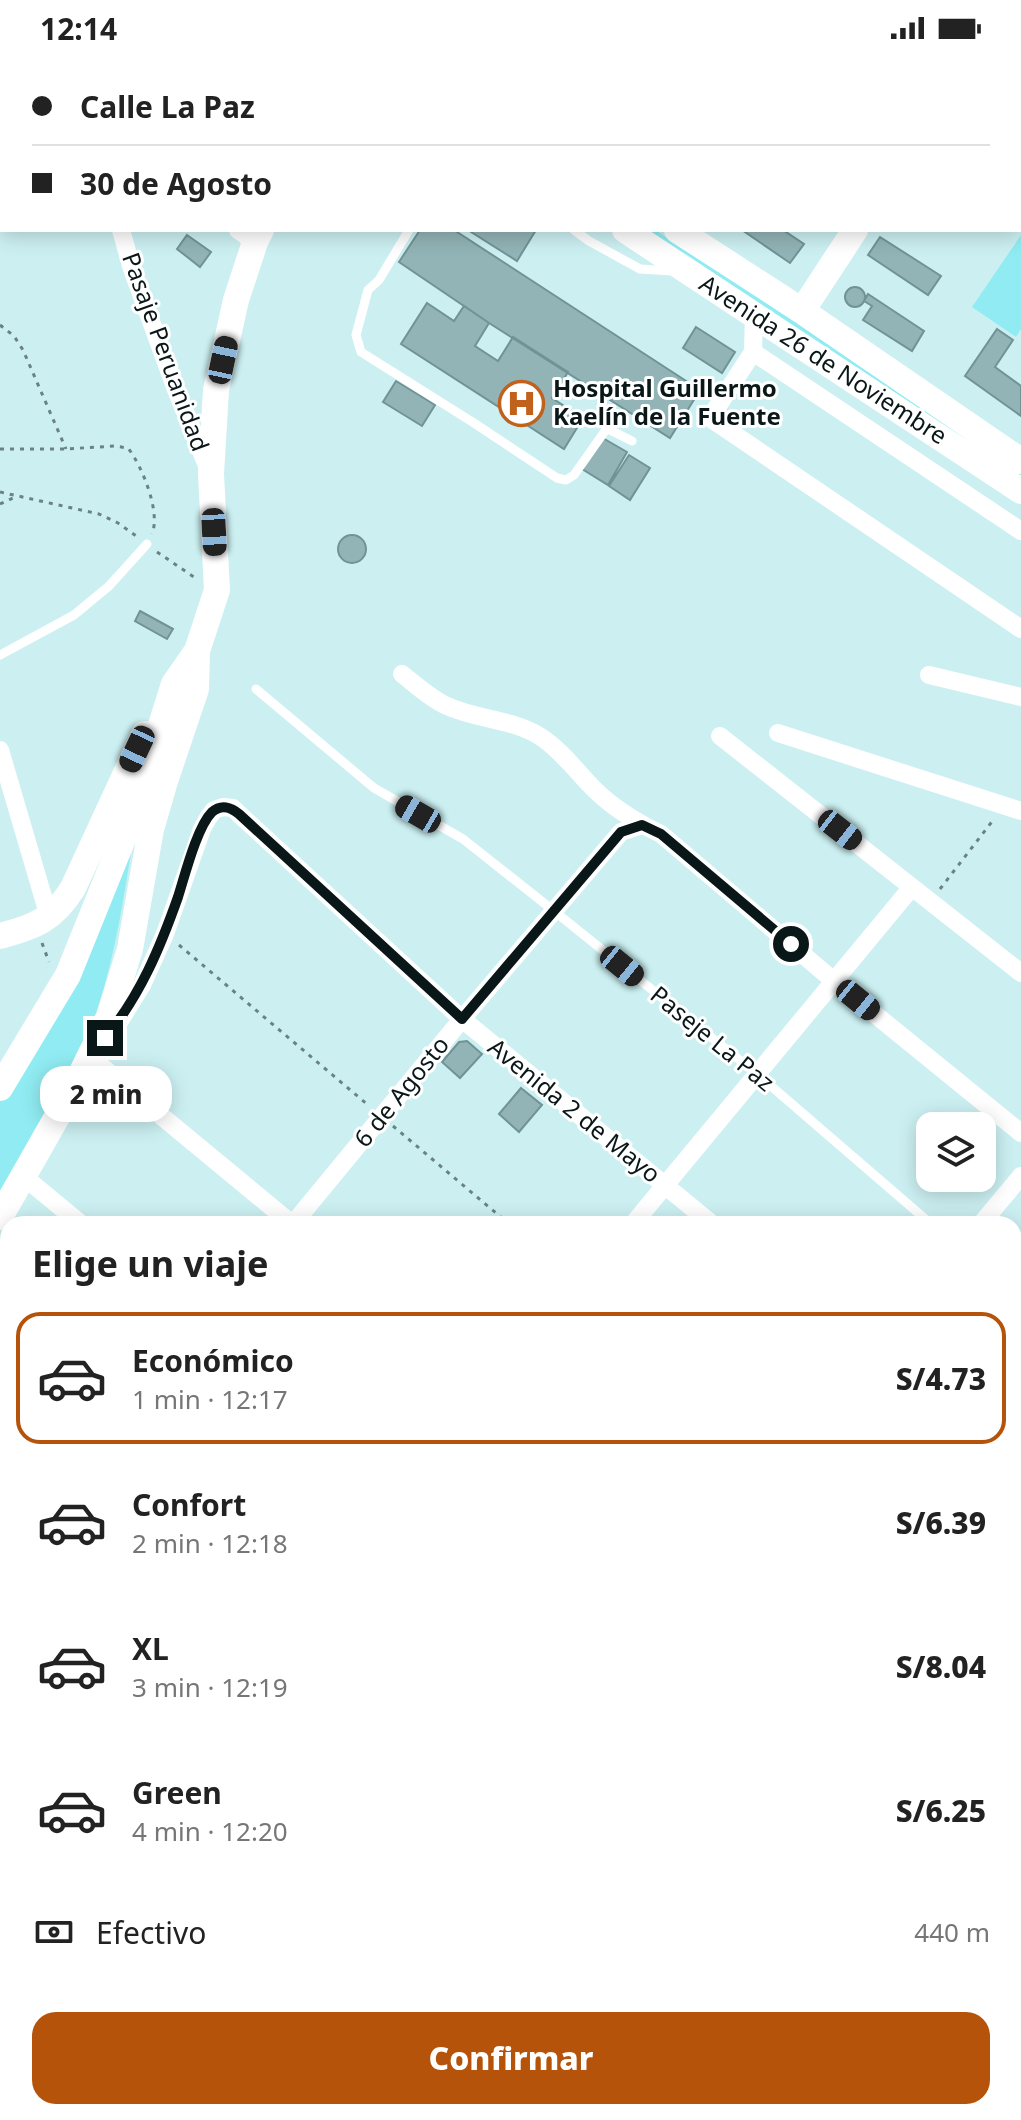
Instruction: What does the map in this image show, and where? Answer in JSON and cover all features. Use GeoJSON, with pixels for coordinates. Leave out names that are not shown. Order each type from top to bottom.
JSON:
{"type":"FeatureCollection","features":[{"type":"Feature","properties":{"kind":"main road","name":"Avenida 26 de Noviembre"},"geometry":{"type":"LineString","coordinates":[[628,232],[754,314],[1017,469]]}},
{"type":"Feature","properties":{"kind":"main road","name":"Avenida 26 de Noviembre"},"geometry":{"type":"LineString","coordinates":[[680,232],[802,311],[1017,469]]}},
{"type":"Feature","properties":{"kind":"main road"},"geometry":{"type":"LineString","coordinates":[[802,311],[854,232]]}},
{"type":"Feature","properties":{"kind":"main road"},"geometry":{"type":"LineString","coordinates":[[1,1216],[90,1057],[109,1017],[130,949],[151,829],[196,689],[197,651],[217,590],[211,474],[216,390],[251,234]]}},
{"type":"Feature","properties":{"kind":"main road"},"geometry":{"type":"LineString","coordinates":[[0,936],[41,921],[63,904],[163,693],[207,619]]}},
{"type":"Feature","properties":{"kind":"main road"},"geometry":{"type":"LineString","coordinates":[[0,1088],[60,988],[79,949],[133,814],[174,684],[197,651]]}},
{"type":"Feature","properties":{"kind":"street","name":"Pasaje Peruanidad"},"geometry":{"type":"LineString","coordinates":[[122,232],[142,298],[211,474]]}},
{"type":"Feature","properties":{"kind":"street"},"geometry":{"type":"LineString","coordinates":[[754,314],[753,352],[710,418],[1021,629]]}},
{"type":"Feature","properties":{"kind":"street"},"geometry":{"type":"LineString","coordinates":[[753,352],[1021,531]]}},
{"type":"Feature","properties":{"kind":"street"},"geometry":{"type":"LineString","coordinates":[[402,674],[446,706],[516,725],[539,735],[555,747],[597,792],[642,825],[661,834],[834,981],[1021,1133]]}},
{"type":"Feature","properties":{"kind":"street"},"geometry":{"type":"LineString","coordinates":[[929,675],[1021,697]]}},
{"type":"Feature","properties":{"kind":"street"},"geometry":{"type":"LineString","coordinates":[[778,733],[1012,809]]}},
{"type":"Feature","properties":{"kind":"street"},"geometry":{"type":"LineString","coordinates":[[720,736],[1020,971]]}},
{"type":"Feature","properties":{"kind":"street"},"geometry":{"type":"LineString","coordinates":[[0,750],[41,921]]}},
{"type":"Feature","properties":{"kind":"street","name":"Avenida 2 de Mayo"},"geometry":{"type":"LineString","coordinates":[[165,934],[202,829],[214,810],[233,808],[462,1019],[702,1216]]}},
{"type":"Feature","properties":{"kind":"street","name":"6 de Agosto"},"geometry":{"type":"LineString","coordinates":[[300,1216],[621,832],[642,825]]}},
{"type":"Feature","properties":{"kind":"street"},"geometry":{"type":"LineString","coordinates":[[640,1216],[912,887]]}},
{"type":"Feature","properties":{"kind":"street"},"geometry":{"type":"LineString","coordinates":[[165,934],[142,985],[121,1019],[90,1057],[283,1216]]}},
{"type":"Feature","properties":{"kind":"street"},"geometry":{"type":"LineString","coordinates":[[23,1176],[71,1216]]}},
{"type":"Feature","properties":{"kind":"street"},"geometry":{"type":"LineString","coordinates":[[988,1216],[1021,1176]]}},
{"type":"Feature","properties":{"kind":"lane"},"geometry":{"type":"LineString","coordinates":[[408,232],[379,280],[368,290],[356,335],[361,352],[557,478],[566,480],[574,475],[608,429],[632,441]]}},
{"type":"Feature","properties":{"kind":"lane"},"geometry":{"type":"LineString","coordinates":[[577,232],[640,269],[691,273]]}},
{"type":"Feature","properties":{"kind":"lane"},"geometry":{"type":"LineString","coordinates":[[0,655],[74,615],[109,586],[147,544]]}},
{"type":"Feature","properties":{"kind":"lane","name":"Paseje La Paz"},"geometry":{"type":"LineString","coordinates":[[256,689],[374,788],[463,839],[554,911],[757,1074],[922,1216]]}},
{"type":"Feature","properties":{"kind":"path"},"geometry":{"type":"LineString","coordinates":[[0,325],[14,336],[23,350],[66,449]]}},
{"type":"Feature","properties":{"kind":"path"},"geometry":{"type":"LineString","coordinates":[[0,449],[128,448],[137,460],[155,513],[155,530],[147,544]]}},
{"type":"Feature","properties":{"kind":"path"},"geometry":{"type":"LineString","coordinates":[[0,492],[99,514],[118,523],[183,571],[217,590]]}},
{"type":"Feature","properties":{"kind":"path"},"geometry":{"type":"LineString","coordinates":[[0,504],[17,496]]}},
{"type":"Feature","properties":{"kind":"path"},"geometry":{"type":"LineString","coordinates":[[930,901],[1012,809]]}},
{"type":"Feature","properties":{"kind":"path"},"geometry":{"type":"LineString","coordinates":[[41,921],[60,988]]}},
{"type":"Feature","properties":{"kind":"path"},"geometry":{"type":"LineString","coordinates":[[165,934],[500,1216]]}},
{"type":"Feature","properties":{"kind":"shaded area"},"geometry":{"type":"Polygon","coordinates":[[[643,232],[658,232],[1021,470],[1021,481],[643,232]]]}},
{"type":"Feature","properties":{"kind":"shaded area"},"geometry":{"type":"Polygon","coordinates":[[[1021,235],[1021,329],[1016,337],[972,307],[1021,235]]]}},
{"type":"Feature","properties":{"kind":"shaded area"},"geometry":{"type":"Polygon","coordinates":[[[133,840],[115,945],[89,1033],[54,1108],[0,1204],[0,1101],[73,979],[133,840]]]}},
{"type":"Feature","properties":{"kind":"building"},"geometry":{"type":"Polygon","coordinates":[[[419,232],[457,232],[700,390],[670,438],[399,262],[419,232]]]}},
{"type":"Feature","properties":{"kind":"building"},"geometry":{"type":"Polygon","coordinates":[[[471,232],[535,232],[517,261],[471,232]]]}},
{"type":"Feature","properties":{"kind":"building"},"geometry":{"type":"Polygon","coordinates":[[[745,232],[786,232],[804,244],[790,263],[745,232]]]}},
{"type":"Feature","properties":{"kind":"building"},"geometry":{"type":"Polygon","coordinates":[[[187,235],[211,252],[200,267],[177,249],[187,235]]]}},
{"type":"Feature","properties":{"kind":"building"},"geometry":{"type":"Polygon","coordinates":[[[880,237],[941,276],[928,295],[868,255],[880,237]]]}},
{"type":"Feature","properties":{"kind":"building"},"geometry":{"type":"Polygon","coordinates":[[[855,287],[862,290],[865,297],[862,304],[855,307],[848,304],[845,297],[848,290],[855,287]]]}},
{"type":"Feature","properties":{"kind":"building"},"geometry":{"type":"Polygon","coordinates":[[[868,294],[924,331],[912,351],[863,320],[872,306],[864,301],[868,294]]]}},
{"type":"Feature","properties":{"kind":"building"},"geometry":{"type":"Polygon","coordinates":[[[427,303],[454,321],[464,306],[489,323],[475,346],[498,361],[513,337],[568,372],[552,398],[583,418],[564,449],[401,344],[427,303]]]}},
{"type":"Feature","properties":{"kind":"building"},"geometry":{"type":"Polygon","coordinates":[[[696,327],[735,352],[722,373],[683,348],[696,327]]]}},
{"type":"Feature","properties":{"kind":"building"},"geometry":{"type":"Polygon","coordinates":[[[997,329],[1013,340],[995,367],[1021,386],[1021,416],[965,376],[997,329]]]}},
{"type":"Feature","properties":{"kind":"building"},"geometry":{"type":"Polygon","coordinates":[[[396,381],[435,405],[422,426],[383,402],[396,381]]]}},
{"type":"Feature","properties":{"kind":"building"},"geometry":{"type":"Polygon","coordinates":[[[601,437],[627,452],[608,485],[582,469],[601,437]]]}},
{"type":"Feature","properties":{"kind":"building"},"geometry":{"type":"Polygon","coordinates":[[[629,455],[650,468],[630,500],[609,486],[629,455]]]}},
{"type":"Feature","properties":{"kind":"building"},"geometry":{"type":"Polygon","coordinates":[[[352,535],[362,539],[366,549],[362,559],[352,563],[342,559],[338,549],[342,539],[352,535]]]}},
{"type":"Feature","properties":{"kind":"building"},"geometry":{"type":"Polygon","coordinates":[[[140,611],[173,629],[167,639],[135,621],[140,611]]]}},
{"type":"Feature","properties":{"kind":"building"},"geometry":{"type":"Polygon","coordinates":[[[467,1041],[482,1054],[460,1078],[442,1062],[459,1042],[467,1041]]]}},
{"type":"Feature","properties":{"kind":"building"},"geometry":{"type":"Polygon","coordinates":[[[521,1088],[542,1105],[519,1132],[499,1114],[521,1088]]]}},
{"type":"Feature","properties":{"kind":"place","name":"Hospital Guillermo Kaelín de la Fuente"},"geometry":{"type":"Point","coordinates":[522,403]}},
{"type":"Feature","properties":{"kind":"route"},"geometry":{"type":"LineString","coordinates":[[105,1038],[142,985],[165,934],[202,829],[214,810],[223,807],[233,808],[462,1019],[621,832],[642,825],[661,834],[791,944]]}}]}
